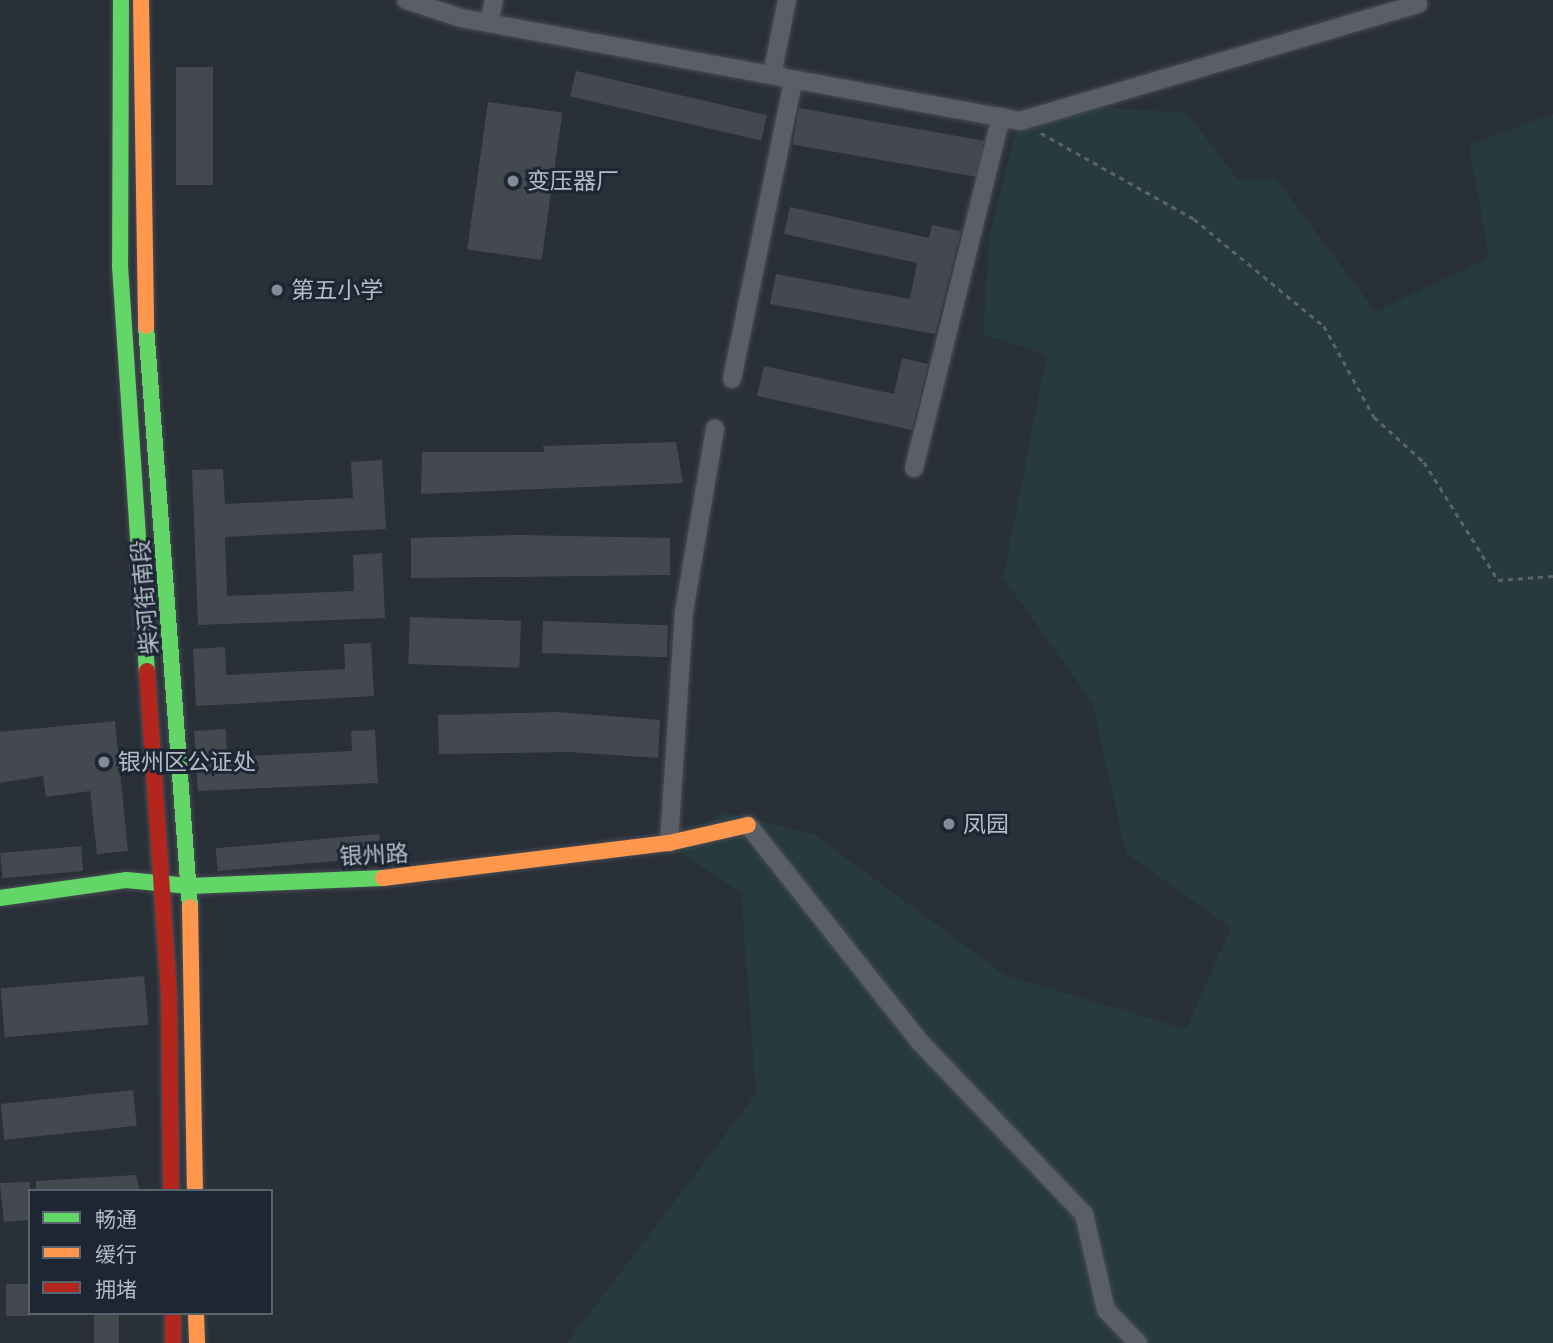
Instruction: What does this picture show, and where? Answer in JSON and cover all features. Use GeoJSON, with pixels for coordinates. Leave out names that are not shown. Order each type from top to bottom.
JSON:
{"type":"FeatureCollection","features":[{"type":"Feature","properties":{"kind":"main road","name":"柴河街南段"},"geometry":{"type":"LineString","coordinates":[[121,0],[120,266],[161,883],[172,1189]]}},
{"type":"Feature","properties":{"kind":"main road","name":"柴河街南段"},"geometry":{"type":"LineString","coordinates":[[141,0],[144,299],[190,886],[195,1189]]}},
{"type":"Feature","properties":{"kind":"main road","name":"银州路"},"geometry":{"type":"LineString","coordinates":[[0,898],[126,880],[190,886],[408,877],[669,843],[748,825]]}},
{"type":"Feature","properties":{"kind":"main road"},"geometry":{"type":"LineString","coordinates":[[173,1315],[173,1343]]}},
{"type":"Feature","properties":{"kind":"main road"},"geometry":{"type":"LineString","coordinates":[[196,1315],[197,1343]]}},
{"type":"Feature","properties":{"kind":"street"},"geometry":{"type":"LineString","coordinates":[[406,0],[489,23],[772,75],[793,82],[1020,121],[1418,4],[1413,0]]}},
{"type":"Feature","properties":{"kind":"street"},"geometry":{"type":"LineString","coordinates":[[489,23],[494,0]]}},
{"type":"Feature","properties":{"kind":"street"},"geometry":{"type":"LineString","coordinates":[[772,75],[787,0]]}},
{"type":"Feature","properties":{"kind":"street"},"geometry":{"type":"LineString","coordinates":[[732,379],[793,82]]}},
{"type":"Feature","properties":{"kind":"street"},"geometry":{"type":"LineString","coordinates":[[914,468],[1001,117]]}},
{"type":"Feature","properties":{"kind":"street"},"geometry":{"type":"LineString","coordinates":[[669,843],[684,612],[715,429]]}},
{"type":"Feature","properties":{"kind":"street"},"geometry":{"type":"LineString","coordinates":[[748,825],[920,1042],[1084,1214],[1106,1310],[1138,1343]]}},
{"type":"Feature","properties":{"kind":"path"},"geometry":{"type":"LineString","coordinates":[[1020,121],[1194,219],[1324,326],[1374,417],[1424,462],[1499,580],[1553,576]]}},
{"type":"Feature","properties":{"kind":"green space"},"geometry":{"type":"Polygon","coordinates":[[[1098,107],[1187,113],[1239,181],[1276,179],[1376,312],[1489,257],[1469,145],[1553,114],[1553,1343],[567,1343],[756,1094],[741,892],[667,845],[723,812],[815,835],[1005,975],[1186,1029],[1231,928],[1126,853],[1092,702],[1003,578],[1047,355],[983,334],[990,233],[1018,124],[1098,107]]]}},
{"type":"Feature","properties":{"kind":"building"},"geometry":{"type":"Polygon","coordinates":[[[176,67],[213,67],[213,185],[176,185],[176,67]]]}},
{"type":"Feature","properties":{"kind":"building"},"geometry":{"type":"Polygon","coordinates":[[[576,71],[767,115],[761,140],[570,96],[576,71]]]}},
{"type":"Feature","properties":{"kind":"building","name":"变压器厂"},"geometry":{"type":"Polygon","coordinates":[[[488,102],[562,112],[542,260],[467,250],[488,102]]]}},
{"type":"Feature","properties":{"kind":"building"},"geometry":{"type":"Polygon","coordinates":[[[799,108],[984,141],[978,177],[793,144],[799,108]]]}},
{"type":"Feature","properties":{"kind":"building"},"geometry":{"type":"Polygon","coordinates":[[[790,207],[929,238],[932,225],[961,231],[935,334],[770,304],[776,274],[910,299],[917,263],[784,234],[790,207]]]}},
{"type":"Feature","properties":{"kind":"building"},"geometry":{"type":"Polygon","coordinates":[[[902,358],[928,364],[912,430],[757,396],[764,366],[894,394],[902,358]]]}},
{"type":"Feature","properties":{"kind":"building"},"geometry":{"type":"Polygon","coordinates":[[[676,442],[683,483],[421,494],[422,452],[544,452],[543,446],[676,442]]]}},
{"type":"Feature","properties":{"kind":"building"},"geometry":{"type":"Polygon","coordinates":[[[382,460],[386,529],[225,537],[227,596],[354,591],[353,555],[382,553],[385,618],[198,625],[192,470],[223,469],[225,504],[353,498],[351,462],[382,460]]]}},
{"type":"Feature","properties":{"kind":"building"},"geometry":{"type":"Polygon","coordinates":[[[519,535],[670,538],[670,575],[411,578],[411,538],[519,535]]]}},
{"type":"Feature","properties":{"kind":"building"},"geometry":{"type":"Polygon","coordinates":[[[410,617],[521,621],[519,668],[408,664],[410,617]]]}},
{"type":"Feature","properties":{"kind":"building"},"geometry":{"type":"Polygon","coordinates":[[[543,621],[668,625],[667,657],[542,653],[543,621]]]}},
{"type":"Feature","properties":{"kind":"building"},"geometry":{"type":"Polygon","coordinates":[[[371,643],[374,696],[196,706],[193,649],[225,647],[226,675],[345,669],[344,644],[371,643]]]}},
{"type":"Feature","properties":{"kind":"building"},"geometry":{"type":"Polygon","coordinates":[[[558,712],[660,720],[658,758],[569,752],[439,754],[438,715],[558,712]]]}},
{"type":"Feature","properties":{"kind":"building"},"geometry":{"type":"Polygon","coordinates":[[[115,721],[128,851],[97,854],[90,791],[46,797],[43,776],[0,783],[0,732],[115,721]]]}},
{"type":"Feature","properties":{"kind":"building"},"geometry":{"type":"Polygon","coordinates":[[[226,729],[227,757],[352,751],[351,731],[375,730],[378,783],[198,791],[194,731],[226,729]]]}},
{"type":"Feature","properties":{"kind":"building"},"geometry":{"type":"Polygon","coordinates":[[[379,834],[381,857],[218,871],[216,848],[379,834]]]}},
{"type":"Feature","properties":{"kind":"building"},"geometry":{"type":"Polygon","coordinates":[[[81,846],[83,871],[2,878],[0,853],[81,846]]]}},
{"type":"Feature","properties":{"kind":"building"},"geometry":{"type":"Polygon","coordinates":[[[144,976],[148,1025],[5,1037],[1,989],[144,976]]]}},
{"type":"Feature","properties":{"kind":"building"},"geometry":{"type":"Polygon","coordinates":[[[133,1090],[137,1126],[4,1140],[1,1104],[133,1090]]]}},
{"type":"Feature","properties":{"kind":"building"},"geometry":{"type":"Polygon","coordinates":[[[136,1175],[140,1189],[36,1189],[36,1181],[136,1175]]]}},
{"type":"Feature","properties":{"kind":"building"},"geometry":{"type":"Polygon","coordinates":[[[30,1182],[28,1220],[4,1222],[0,1183],[30,1182]]]}},
{"type":"Feature","properties":{"kind":"building"},"geometry":{"type":"Polygon","coordinates":[[[6,1284],[28,1284],[30,1316],[6,1316],[6,1284]]]}},
{"type":"Feature","properties":{"kind":"building"},"geometry":{"type":"Polygon","coordinates":[[[94,1315],[119,1315],[119,1343],[94,1343],[94,1315]]]}},
{"type":"Feature","properties":{"kind":"traffic: fast"},"geometry":{"type":"LineString","coordinates":[[121,0],[120,266],[147,671]]}},
{"type":"Feature","properties":{"kind":"traffic: fast"},"geometry":{"type":"LineString","coordinates":[[146,326],[190,907]]}},
{"type":"Feature","properties":{"kind":"traffic: fast"},"geometry":{"type":"LineString","coordinates":[[0,898],[126,880],[190,886],[383,878]]}},
{"type":"Feature","properties":{"kind":"traffic: slow"},"geometry":{"type":"LineString","coordinates":[[141,0],[146,326]]}},
{"type":"Feature","properties":{"kind":"traffic: slow"},"geometry":{"type":"LineString","coordinates":[[383,878],[669,843],[748,825]]}},
{"type":"Feature","properties":{"kind":"traffic: slow"},"geometry":{"type":"LineString","coordinates":[[190,907],[195,1189]]}},
{"type":"Feature","properties":{"kind":"traffic: slow"},"geometry":{"type":"LineString","coordinates":[[196,1315],[197,1343]]}},
{"type":"Feature","properties":{"kind":"traffic: jam"},"geometry":{"type":"LineString","coordinates":[[147,671],[169,995],[171,1189]]}},
{"type":"Feature","properties":{"kind":"traffic: jam"},"geometry":{"type":"LineString","coordinates":[[173,1315],[173,1343]]}},
{"type":"Feature","properties":{"kind":"place","name":"变压器厂"},"geometry":{"type":"Point","coordinates":[513,181]}},
{"type":"Feature","properties":{"kind":"place","name":"第五小学"},"geometry":{"type":"Point","coordinates":[277,290]}},
{"type":"Feature","properties":{"kind":"place","name":"银州区公证处"},"geometry":{"type":"Point","coordinates":[104,762]}},
{"type":"Feature","properties":{"kind":"place","name":"凤园"},"geometry":{"type":"Point","coordinates":[949,824]}}]}
